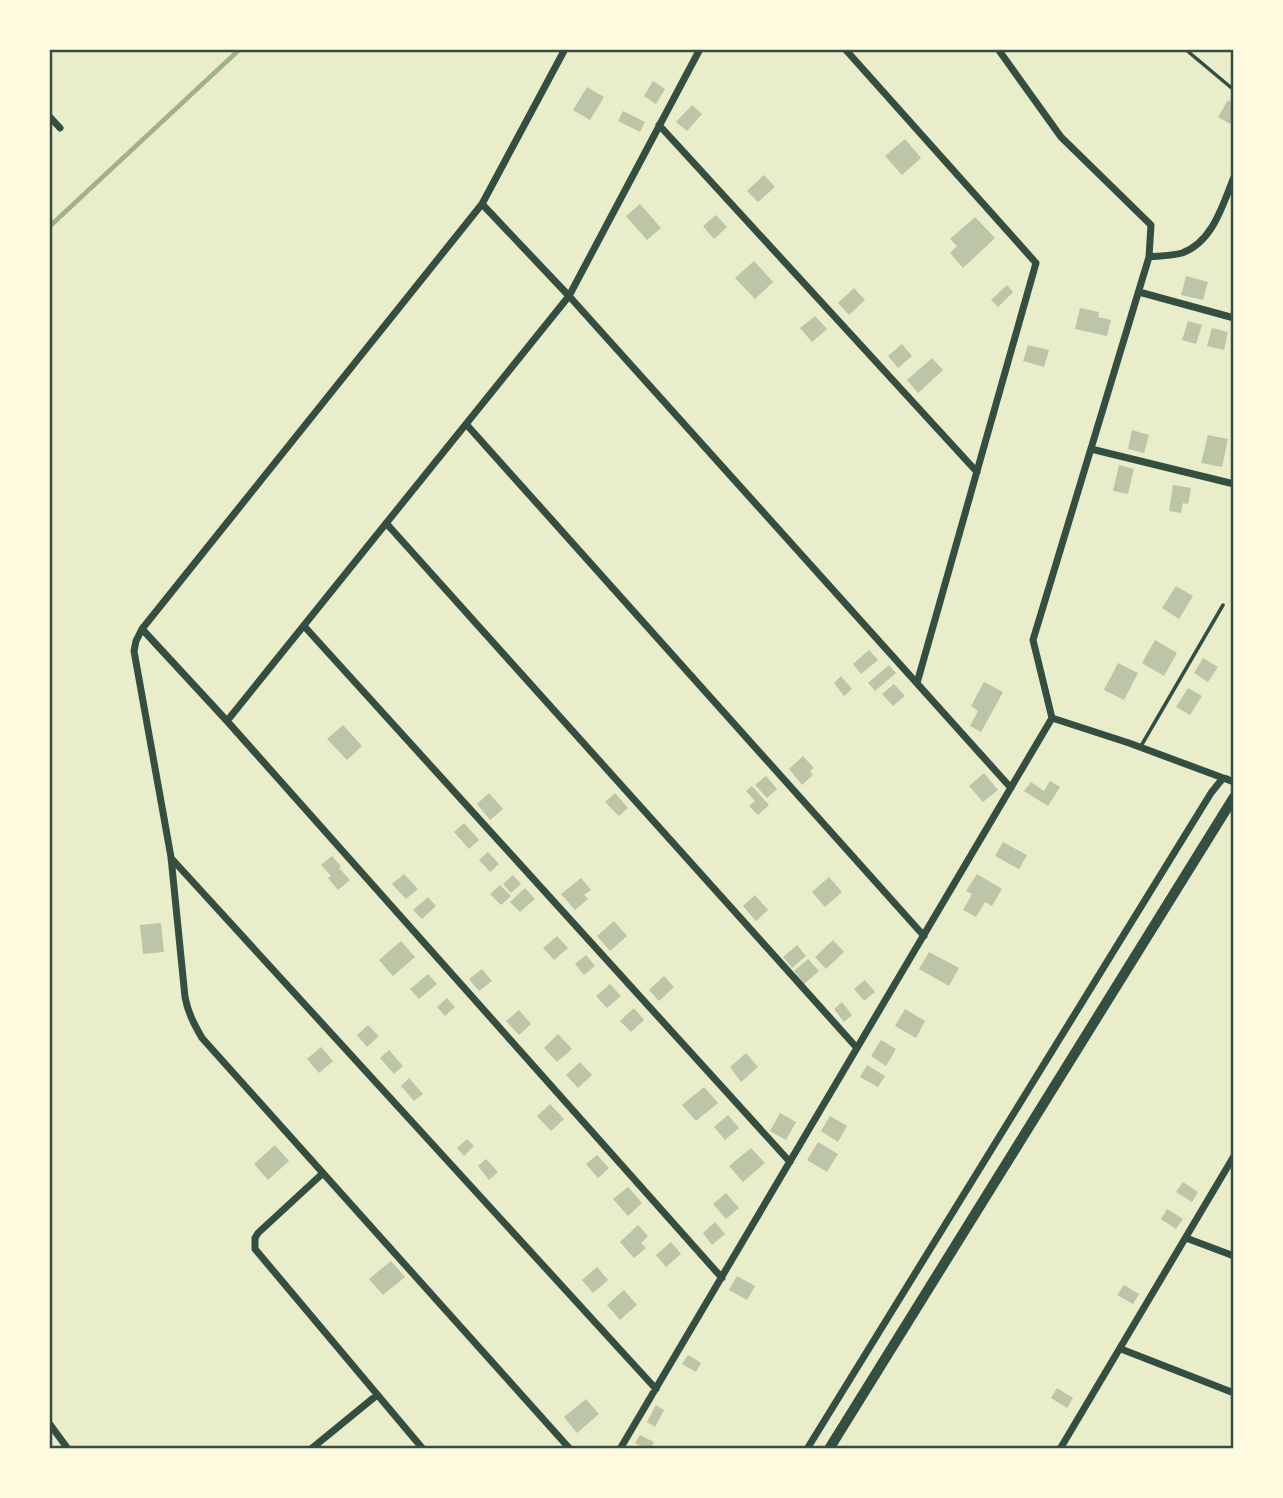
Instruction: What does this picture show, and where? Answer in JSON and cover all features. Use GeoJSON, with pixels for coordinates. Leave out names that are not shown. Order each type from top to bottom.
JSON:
{"type":"FeatureCollection","features":[{"type":"Feature","properties":{"kind":"main road"},"geometry":{"type":"LineString","coordinates":[[830,1449],[1234,797]]}},
{"type":"Feature","properties":{"kind":"street"},"geometry":{"type":"LineString","coordinates":[[565,49],[482,204],[142,629],[134,652],[171,857],[185,997],[193,1024],[202,1038],[322,1174],[569,1449]]}},
{"type":"Feature","properties":{"kind":"street"},"geometry":{"type":"LineString","coordinates":[[227,721],[569,296],[700,49]]}},
{"type":"Feature","properties":{"kind":"street"},"geometry":{"type":"LineString","coordinates":[[845,49],[1036,262],[917,683]]}},
{"type":"Feature","properties":{"kind":"street"},"geometry":{"type":"LineString","coordinates":[[620,1449],[1052,718],[1033,640],[1149,257],[1150,225],[1061,137],[998,49]]}},
{"type":"Feature","properties":{"kind":"street"},"geometry":{"type":"LineString","coordinates":[[49,116],[60,128]]}},
{"type":"Feature","properties":{"kind":"street"},"geometry":{"type":"LineString","coordinates":[[659,125],[977,472]]}},
{"type":"Feature","properties":{"kind":"street"},"geometry":{"type":"LineString","coordinates":[[1149,257],[1181,253],[1201,241],[1217,218],[1234,177]]}},
{"type":"Feature","properties":{"kind":"street"},"geometry":{"type":"LineString","coordinates":[[482,204],[569,296],[1011,788]]}},
{"type":"Feature","properties":{"kind":"street"},"geometry":{"type":"LineString","coordinates":[[1139,292],[1234,318]]}},
{"type":"Feature","properties":{"kind":"street"},"geometry":{"type":"LineString","coordinates":[[466,424],[924,936]]}},
{"type":"Feature","properties":{"kind":"street"},"geometry":{"type":"LineString","coordinates":[[1091,449],[1234,484]]}},
{"type":"Feature","properties":{"kind":"street"},"geometry":{"type":"LineString","coordinates":[[386,523],[857,1048]]}},
{"type":"Feature","properties":{"kind":"street"},"geometry":{"type":"LineString","coordinates":[[304,626],[790,1162]]}},
{"type":"Feature","properties":{"kind":"street"},"geometry":{"type":"LineString","coordinates":[[142,629],[722,1278]]}},
{"type":"Feature","properties":{"kind":"street"},"geometry":{"type":"LineString","coordinates":[[1052,718],[1234,782]]}},
{"type":"Feature","properties":{"kind":"street"},"geometry":{"type":"LineString","coordinates":[[807,1449],[1204,804],[1223,778]]}},
{"type":"Feature","properties":{"kind":"street"},"geometry":{"type":"LineString","coordinates":[[171,857],[656,1389]]}},
{"type":"Feature","properties":{"kind":"street"},"geometry":{"type":"LineString","coordinates":[[1060,1449],[1234,1157]]}},
{"type":"Feature","properties":{"kind":"street"},"geometry":{"type":"LineString","coordinates":[[322,1174],[258,1233],[255,1238],[256,1249],[423,1449]]}},
{"type":"Feature","properties":{"kind":"street"},"geometry":{"type":"LineString","coordinates":[[1186,1238],[1234,1256]]}},
{"type":"Feature","properties":{"kind":"street"},"geometry":{"type":"LineString","coordinates":[[1121,1349],[1234,1393]]}},
{"type":"Feature","properties":{"kind":"street"},"geometry":{"type":"LineString","coordinates":[[311,1449],[377,1395]]}},
{"type":"Feature","properties":{"kind":"street"},"geometry":{"type":"LineString","coordinates":[[49,1423],[68,1449]]}},
{"type":"Feature","properties":{"kind":"lane"},"geometry":{"type":"LineString","coordinates":[[1185,49],[1234,90]]}},
{"type":"Feature","properties":{"kind":"lane"},"geometry":{"type":"LineString","coordinates":[[1140,747],[1223,605]]}},
{"type":"Feature","properties":{"kind":"building"},"geometry":{"type":"Polygon","coordinates":[[[653,81],[665,89],[656,104],[644,96],[653,81]]]}},
{"type":"Feature","properties":{"kind":"building"},"geometry":{"type":"Polygon","coordinates":[[[587,87],[604,97],[590,120],[573,110],[587,87]]]}},
{"type":"Feature","properties":{"kind":"building"},"geometry":{"type":"Polygon","coordinates":[[[1228,100],[1234,103],[1234,117],[1230,124],[1218,117],[1228,100]]]}},
{"type":"Feature","properties":{"kind":"building"},"geometry":{"type":"Polygon","coordinates":[[[692,105],[702,114],[687,131],[676,122],[692,105]]]}},
{"type":"Feature","properties":{"kind":"building"},"geometry":{"type":"Polygon","coordinates":[[[623,111],[645,122],[640,132],[618,121],[623,111]]]}},
{"type":"Feature","properties":{"kind":"building"},"geometry":{"type":"Polygon","coordinates":[[[905,139],[921,158],[902,175],[885,156],[905,139]]]}},
{"type":"Feature","properties":{"kind":"building"},"geometry":{"type":"Polygon","coordinates":[[[764,175],[775,187],[758,202],[747,191],[764,175]]]}},
{"type":"Feature","properties":{"kind":"building"},"geometry":{"type":"Polygon","coordinates":[[[640,204],[661,228],[647,240],[626,216],[640,204]]]}},
{"type":"Feature","properties":{"kind":"building"},"geometry":{"type":"Polygon","coordinates":[[[716,215],[727,227],[714,239],[703,226],[716,215]]]}},
{"type":"Feature","properties":{"kind":"building"},"geometry":{"type":"Polygon","coordinates":[[[975,217],[995,238],[963,268],[950,253],[957,246],[950,239],[975,217]]]}},
{"type":"Feature","properties":{"kind":"building"},"geometry":{"type":"Polygon","coordinates":[[[754,261],[773,282],[755,299],[735,278],[754,261]]]}},
{"type":"Feature","properties":{"kind":"building"},"geometry":{"type":"Polygon","coordinates":[[[1186,276],[1208,282],[1203,300],[1181,295],[1186,276]]]}},
{"type":"Feature","properties":{"kind":"building"},"geometry":{"type":"Polygon","coordinates":[[[1007,285],[1013,292],[998,307],[991,300],[1007,285]]]}},
{"type":"Feature","properties":{"kind":"building"},"geometry":{"type":"Polygon","coordinates":[[[854,288],[865,300],[849,315],[838,303],[854,288]]]}},
{"type":"Feature","properties":{"kind":"building"},"geometry":{"type":"Polygon","coordinates":[[[1080,308],[1099,312],[1098,317],[1111,320],[1107,336],[1075,329],[1080,308]]]}},
{"type":"Feature","properties":{"kind":"building"},"geometry":{"type":"Polygon","coordinates":[[[815,316],[827,329],[812,342],[800,328],[815,316]]]}},
{"type":"Feature","properties":{"kind":"building"},"geometry":{"type":"Polygon","coordinates":[[[1188,321],[1202,325],[1196,344],[1182,340],[1188,321]]]}},
{"type":"Feature","properties":{"kind":"building"},"geometry":{"type":"Polygon","coordinates":[[[1212,328],[1228,332],[1224,350],[1207,346],[1212,328]]]}},
{"type":"Feature","properties":{"kind":"building"},"geometry":{"type":"Polygon","coordinates":[[[902,344],[912,356],[898,368],[888,356],[902,344]]]}},
{"type":"Feature","properties":{"kind":"building"},"geometry":{"type":"Polygon","coordinates":[[[1028,345],[1049,350],[1044,367],[1023,361],[1028,345]]]}},
{"type":"Feature","properties":{"kind":"building"},"geometry":{"type":"Polygon","coordinates":[[[932,358],[943,370],[918,393],[907,380],[932,358]]]}},
{"type":"Feature","properties":{"kind":"building"},"geometry":{"type":"Polygon","coordinates":[[[1132,430],[1149,435],[1144,453],[1128,449],[1132,430]]]}},
{"type":"Feature","properties":{"kind":"building"},"geometry":{"type":"Polygon","coordinates":[[[1208,435],[1228,439],[1222,467],[1201,463],[1208,435]]]}},
{"type":"Feature","properties":{"kind":"building"},"geometry":{"type":"Polygon","coordinates":[[[1119,465],[1134,469],[1128,494],[1113,491],[1119,465]]]}},
{"type":"Feature","properties":{"kind":"building"},"geometry":{"type":"Polygon","coordinates":[[[1173,485],[1191,488],[1188,504],[1183,503],[1181,513],[1169,511],[1173,485]]]}},
{"type":"Feature","properties":{"kind":"building"},"geometry":{"type":"Polygon","coordinates":[[[1176,586],[1193,596],[1179,619],[1162,608],[1176,586]]]}},
{"type":"Feature","properties":{"kind":"building"},"geometry":{"type":"Polygon","coordinates":[[[1155,640],[1177,653],[1164,676],[1142,663],[1155,640]]]}},
{"type":"Feature","properties":{"kind":"building"},"geometry":{"type":"Polygon","coordinates":[[[869,650],[878,660],[861,674],[853,664],[869,650]]]}},
{"type":"Feature","properties":{"kind":"building"},"geometry":{"type":"Polygon","coordinates":[[[1203,658],[1218,667],[1208,682],[1194,673],[1203,658]]]}},
{"type":"Feature","properties":{"kind":"building"},"geometry":{"type":"Polygon","coordinates":[[[1118,663],[1138,673],[1124,700],[1104,690],[1118,663]]]}},
{"type":"Feature","properties":{"kind":"building"},"geometry":{"type":"Polygon","coordinates":[[[889,665],[896,673],[875,691],[868,683],[889,665]]]}},
{"type":"Feature","properties":{"kind":"building"},"geometry":{"type":"Polygon","coordinates":[[[841,676],[852,689],[844,696],[834,683],[841,676]]]}},
{"type":"Feature","properties":{"kind":"building"},"geometry":{"type":"Polygon","coordinates":[[[984,682],[1003,692],[981,732],[970,726],[978,711],[971,706],[984,682]]]}},
{"type":"Feature","properties":{"kind":"building"},"geometry":{"type":"Polygon","coordinates":[[[894,684],[905,696],[893,706],[882,694],[894,684]]]}},
{"type":"Feature","properties":{"kind":"building"},"geometry":{"type":"Polygon","coordinates":[[[1188,688],[1202,696],[1190,715],[1176,707],[1188,688]]]}},
{"type":"Feature","properties":{"kind":"building"},"geometry":{"type":"Polygon","coordinates":[[[343,725],[362,746],[347,760],[327,739],[343,725]]]}},
{"type":"Feature","properties":{"kind":"building"},"geometry":{"type":"Polygon","coordinates":[[[803,756],[814,768],[810,771],[813,775],[802,785],[789,769],[803,756]]]}},
{"type":"Feature","properties":{"kind":"building"},"geometry":{"type":"Polygon","coordinates":[[[984,773],[998,790],[983,802],[969,786],[984,773]]]}},
{"type":"Feature","properties":{"kind":"building"},"geometry":{"type":"Polygon","coordinates":[[[766,776],[777,789],[767,798],[755,785],[766,776]]]}},
{"type":"Feature","properties":{"kind":"building"},"geometry":{"type":"Polygon","coordinates":[[[1050,781],[1060,787],[1048,806],[1024,791],[1031,782],[1044,791],[1050,781]]]}},
{"type":"Feature","properties":{"kind":"building"},"geometry":{"type":"Polygon","coordinates":[[[752,786],[769,805],[758,815],[749,806],[755,801],[746,791],[752,786]]]}},
{"type":"Feature","properties":{"kind":"building"},"geometry":{"type":"Polygon","coordinates":[[[489,793],[503,809],[490,820],[477,804],[489,793]]]}},
{"type":"Feature","properties":{"kind":"building"},"geometry":{"type":"Polygon","coordinates":[[[615,793],[628,808],[619,816],[605,802],[615,793]]]}},
{"type":"Feature","properties":{"kind":"building"},"geometry":{"type":"Polygon","coordinates":[[[464,823],[479,840],[469,849],[454,832],[464,823]]]}},
{"type":"Feature","properties":{"kind":"building"},"geometry":{"type":"Polygon","coordinates":[[[1003,842],[1027,855],[1019,869],[995,856],[1003,842]]]}},
{"type":"Feature","properties":{"kind":"building"},"geometry":{"type":"Polygon","coordinates":[[[488,852],[499,864],[490,872],[479,860],[488,852]]]}},
{"type":"Feature","properties":{"kind":"building"},"geometry":{"type":"Polygon","coordinates":[[[332,856],[350,880],[338,890],[321,865],[332,856]]]}},
{"type":"Feature","properties":{"kind":"building"},"geometry":{"type":"Polygon","coordinates":[[[404,874],[418,889],[406,899],[392,884],[404,874]]]}},
{"type":"Feature","properties":{"kind":"building"},"geometry":{"type":"Polygon","coordinates":[[[977,874],[1002,889],[992,906],[985,902],[976,917],[963,910],[972,894],[966,891],[977,874]]]}},
{"type":"Feature","properties":{"kind":"building"},"geometry":{"type":"Polygon","coordinates":[[[513,875],[521,884],[511,893],[503,884],[513,875]]]}},
{"type":"Feature","properties":{"kind":"building"},"geometry":{"type":"Polygon","coordinates":[[[829,877],[842,892],[825,907],[812,892],[829,877]]]}},
{"type":"Feature","properties":{"kind":"building"},"geometry":{"type":"Polygon","coordinates":[[[581,878],[591,890],[584,895],[588,899],[575,910],[561,894],[581,878]]]}},
{"type":"Feature","properties":{"kind":"building"},"geometry":{"type":"Polygon","coordinates":[[[500,885],[511,896],[501,905],[490,894],[500,885]]]}},
{"type":"Feature","properties":{"kind":"building"},"geometry":{"type":"Polygon","coordinates":[[[525,888],[535,899],[520,912],[510,902],[525,888]]]}},
{"type":"Feature","properties":{"kind":"building"},"geometry":{"type":"Polygon","coordinates":[[[755,895],[768,910],[756,921],[743,906],[755,895]]]}},
{"type":"Feature","properties":{"kind":"building"},"geometry":{"type":"Polygon","coordinates":[[[428,897],[436,906],[422,919],[413,910],[428,897]]]}},
{"type":"Feature","properties":{"kind":"building"},"geometry":{"type":"Polygon","coordinates":[[[614,921],[627,936],[610,951],[597,936],[614,921]]]}},
{"type":"Feature","properties":{"kind":"building"},"geometry":{"type":"Polygon","coordinates":[[[161,923],[164,952],[143,954],[140,925],[161,923]]]}},
{"type":"Feature","properties":{"kind":"building"},"geometry":{"type":"Polygon","coordinates":[[[557,936],[568,948],[554,960],[543,948],[557,936]]]}},
{"type":"Feature","properties":{"kind":"building"},"geometry":{"type":"Polygon","coordinates":[[[833,940],[844,952],[826,969],[815,957],[833,940]]]}},
{"type":"Feature","properties":{"kind":"building"},"geometry":{"type":"Polygon","coordinates":[[[401,941],[415,957],[393,976],[379,960],[401,941]]]}},
{"type":"Feature","properties":{"kind":"building"},"geometry":{"type":"Polygon","coordinates":[[[797,945],[806,956],[792,968],[783,957],[797,945]]]}},
{"type":"Feature","properties":{"kind":"building"},"geometry":{"type":"Polygon","coordinates":[[[929,952],[959,968],[949,986],[919,969],[929,952]]]}},
{"type":"Feature","properties":{"kind":"building"},"geometry":{"type":"Polygon","coordinates":[[[586,955],[595,966],[584,975],[575,964],[586,955]]]}},
{"type":"Feature","properties":{"kind":"building"},"geometry":{"type":"Polygon","coordinates":[[[808,959],[819,971],[804,984],[794,971],[808,959]]]}},
{"type":"Feature","properties":{"kind":"building"},"geometry":{"type":"Polygon","coordinates":[[[482,969],[492,981],[479,991],[469,979],[482,969]]]}},
{"type":"Feature","properties":{"kind":"building"},"geometry":{"type":"Polygon","coordinates":[[[428,974],[437,984],[419,999],[410,989],[428,974]]]}},
{"type":"Feature","properties":{"kind":"building"},"geometry":{"type":"Polygon","coordinates":[[[664,976],[674,987],[659,1001],[649,990],[664,976]]]}},
{"type":"Feature","properties":{"kind":"building"},"geometry":{"type":"Polygon","coordinates":[[[865,980],[875,992],[864,1001],[854,989],[865,980]]]}},
{"type":"Feature","properties":{"kind":"building"},"geometry":{"type":"Polygon","coordinates":[[[610,984],[621,996],[607,1008],[596,996],[610,984]]]}},
{"type":"Feature","properties":{"kind":"building"},"geometry":{"type":"Polygon","coordinates":[[[447,998],[455,1007],[445,1016],[437,1007],[447,998]]]}},
{"type":"Feature","properties":{"kind":"building"},"geometry":{"type":"Polygon","coordinates":[[[842,1002],[852,1015],[844,1022],[834,1009],[842,1002]]]}},
{"type":"Feature","properties":{"kind":"building"},"geometry":{"type":"Polygon","coordinates":[[[634,1008],[644,1020],[631,1032],[620,1021],[634,1008]]]}},
{"type":"Feature","properties":{"kind":"building"},"geometry":{"type":"Polygon","coordinates":[[[905,1009],[925,1021],[916,1038],[895,1026],[905,1009]]]}},
{"type":"Feature","properties":{"kind":"building"},"geometry":{"type":"Polygon","coordinates":[[[519,1010],[531,1024],[519,1035],[506,1021],[519,1010]]]}},
{"type":"Feature","properties":{"kind":"building"},"geometry":{"type":"Polygon","coordinates":[[[368,1025],[379,1036],[367,1047],[357,1035],[368,1025]]]}},
{"type":"Feature","properties":{"kind":"building"},"geometry":{"type":"Polygon","coordinates":[[[558,1034],[572,1049],[557,1062],[544,1048],[558,1034]]]}},
{"type":"Feature","properties":{"kind":"building"},"geometry":{"type":"Polygon","coordinates":[[[881,1040],[896,1049],[886,1066],[871,1056],[881,1040]]]}},
{"type":"Feature","properties":{"kind":"building"},"geometry":{"type":"Polygon","coordinates":[[[321,1047],[333,1061],[319,1073],[307,1059],[321,1047]]]}},
{"type":"Feature","properties":{"kind":"building"},"geometry":{"type":"Polygon","coordinates":[[[389,1050],[403,1066],[394,1074],[380,1058],[389,1050]]]}},
{"type":"Feature","properties":{"kind":"building"},"geometry":{"type":"Polygon","coordinates":[[[746,1053],[758,1067],[741,1082],[730,1067],[746,1053]]]}},
{"type":"Feature","properties":{"kind":"building"},"geometry":{"type":"Polygon","coordinates":[[[580,1062],[592,1075],[578,1088],[566,1075],[580,1062]]]}},
{"type":"Feature","properties":{"kind":"building"},"geometry":{"type":"Polygon","coordinates":[[[867,1065],[885,1076],[878,1087],[860,1077],[867,1065]]]}},
{"type":"Feature","properties":{"kind":"building"},"geometry":{"type":"Polygon","coordinates":[[[409,1078],[423,1094],[414,1101],[401,1086],[409,1078]]]}},
{"type":"Feature","properties":{"kind":"building"},"geometry":{"type":"Polygon","coordinates":[[[704,1087],[718,1103],[696,1121],[682,1105],[704,1087]]]}},
{"type":"Feature","properties":{"kind":"building"},"geometry":{"type":"Polygon","coordinates":[[[550,1104],[564,1119],[551,1131],[537,1116],[550,1104]]]}},
{"type":"Feature","properties":{"kind":"building"},"geometry":{"type":"Polygon","coordinates":[[[780,1113],[796,1122],[786,1140],[770,1131],[780,1113]]]}},
{"type":"Feature","properties":{"kind":"building"},"geometry":{"type":"Polygon","coordinates":[[[728,1115],[739,1128],[725,1140],[714,1127],[728,1115]]]}},
{"type":"Feature","properties":{"kind":"building"},"geometry":{"type":"Polygon","coordinates":[[[830,1116],[847,1126],[838,1142],[821,1131],[830,1116]]]}},
{"type":"Feature","properties":{"kind":"building"},"geometry":{"type":"Polygon","coordinates":[[[467,1139],[474,1146],[464,1156],[457,1148],[467,1139]]]}},
{"type":"Feature","properties":{"kind":"building"},"geometry":{"type":"Polygon","coordinates":[[[818,1142],[838,1154],[827,1172],[807,1160],[818,1142]]]}},
{"type":"Feature","properties":{"kind":"building"},"geometry":{"type":"Polygon","coordinates":[[[275,1145],[289,1161],[268,1180],[254,1164],[275,1145]]]}},
{"type":"Feature","properties":{"kind":"building"},"geometry":{"type":"Polygon","coordinates":[[[751,1148],[765,1163],[743,1182],[729,1166],[751,1148]]]}},
{"type":"Feature","properties":{"kind":"building"},"geometry":{"type":"Polygon","coordinates":[[[597,1155],[609,1168],[598,1178],[586,1164],[597,1155]]]}},
{"type":"Feature","properties":{"kind":"building"},"geometry":{"type":"Polygon","coordinates":[[[486,1159],[498,1172],[489,1180],[478,1166],[486,1159]]]}},
{"type":"Feature","properties":{"kind":"building"},"geometry":{"type":"Polygon","coordinates":[[[1183,1182],[1198,1192],[1192,1202],[1176,1192],[1183,1182]]]}},
{"type":"Feature","properties":{"kind":"building"},"geometry":{"type":"Polygon","coordinates":[[[628,1187],[642,1203],[628,1216],[613,1199],[628,1187]]]}},
{"type":"Feature","properties":{"kind":"building"},"geometry":{"type":"Polygon","coordinates":[[[726,1193],[739,1208],[726,1219],[713,1204],[726,1193]]]}},
{"type":"Feature","properties":{"kind":"building"},"geometry":{"type":"Polygon","coordinates":[[[1167,1209],[1183,1219],[1176,1229],[1161,1219],[1167,1209]]]}},
{"type":"Feature","properties":{"kind":"building"},"geometry":{"type":"Polygon","coordinates":[[[715,1222],[725,1234],[712,1245],[703,1233],[715,1222]]]}},
{"type":"Feature","properties":{"kind":"building"},"geometry":{"type":"Polygon","coordinates":[[[638,1225],[648,1236],[641,1243],[646,1248],[634,1258],[620,1242],[638,1225]]]}},
{"type":"Feature","properties":{"kind":"building"},"geometry":{"type":"Polygon","coordinates":[[[671,1242],[681,1254],[666,1267],[656,1255],[671,1242]]]}},
{"type":"Feature","properties":{"kind":"building"},"geometry":{"type":"Polygon","coordinates":[[[391,1261],[405,1277],[383,1295],[369,1279],[391,1261]]]}},
{"type":"Feature","properties":{"kind":"building"},"geometry":{"type":"Polygon","coordinates":[[[597,1267],[608,1280],[593,1293],[582,1280],[597,1267]]]}},
{"type":"Feature","properties":{"kind":"building"},"geometry":{"type":"Polygon","coordinates":[[[737,1276],[755,1286],[747,1300],[729,1290],[737,1276]]]}},
{"type":"Feature","properties":{"kind":"building"},"geometry":{"type":"Polygon","coordinates":[[[1124,1285],[1139,1294],[1133,1304],[1117,1295],[1124,1285]]]}},
{"type":"Feature","properties":{"kind":"building"},"geometry":{"type":"Polygon","coordinates":[[[624,1290],[637,1305],[620,1320],[607,1305],[624,1290]]]}},
{"type":"Feature","properties":{"kind":"building"},"geometry":{"type":"Polygon","coordinates":[[[688,1355],[701,1363],[696,1372],[682,1364],[688,1355]]]}},
{"type":"Feature","properties":{"kind":"building"},"geometry":{"type":"Polygon","coordinates":[[[1057,1388],[1073,1398],[1067,1408],[1051,1398],[1057,1388]]]}},
{"type":"Feature","properties":{"kind":"building"},"geometry":{"type":"Polygon","coordinates":[[[586,1399],[599,1414],[577,1433],[564,1417],[586,1399]]]}},
{"type":"Feature","properties":{"kind":"building"},"geometry":{"type":"Polygon","coordinates":[[[656,1405],[664,1410],[655,1427],[647,1422],[656,1405]]]}},
{"type":"Feature","properties":{"kind":"building"},"geometry":{"type":"Polygon","coordinates":[[[640,1435],[654,1442],[650,1449],[635,1443],[640,1435]]]}},
{"type":"Feature","properties":{"kind":"waterway"},"geometry":{"type":"LineString","coordinates":[[49,227],[240,49]]}}]}
